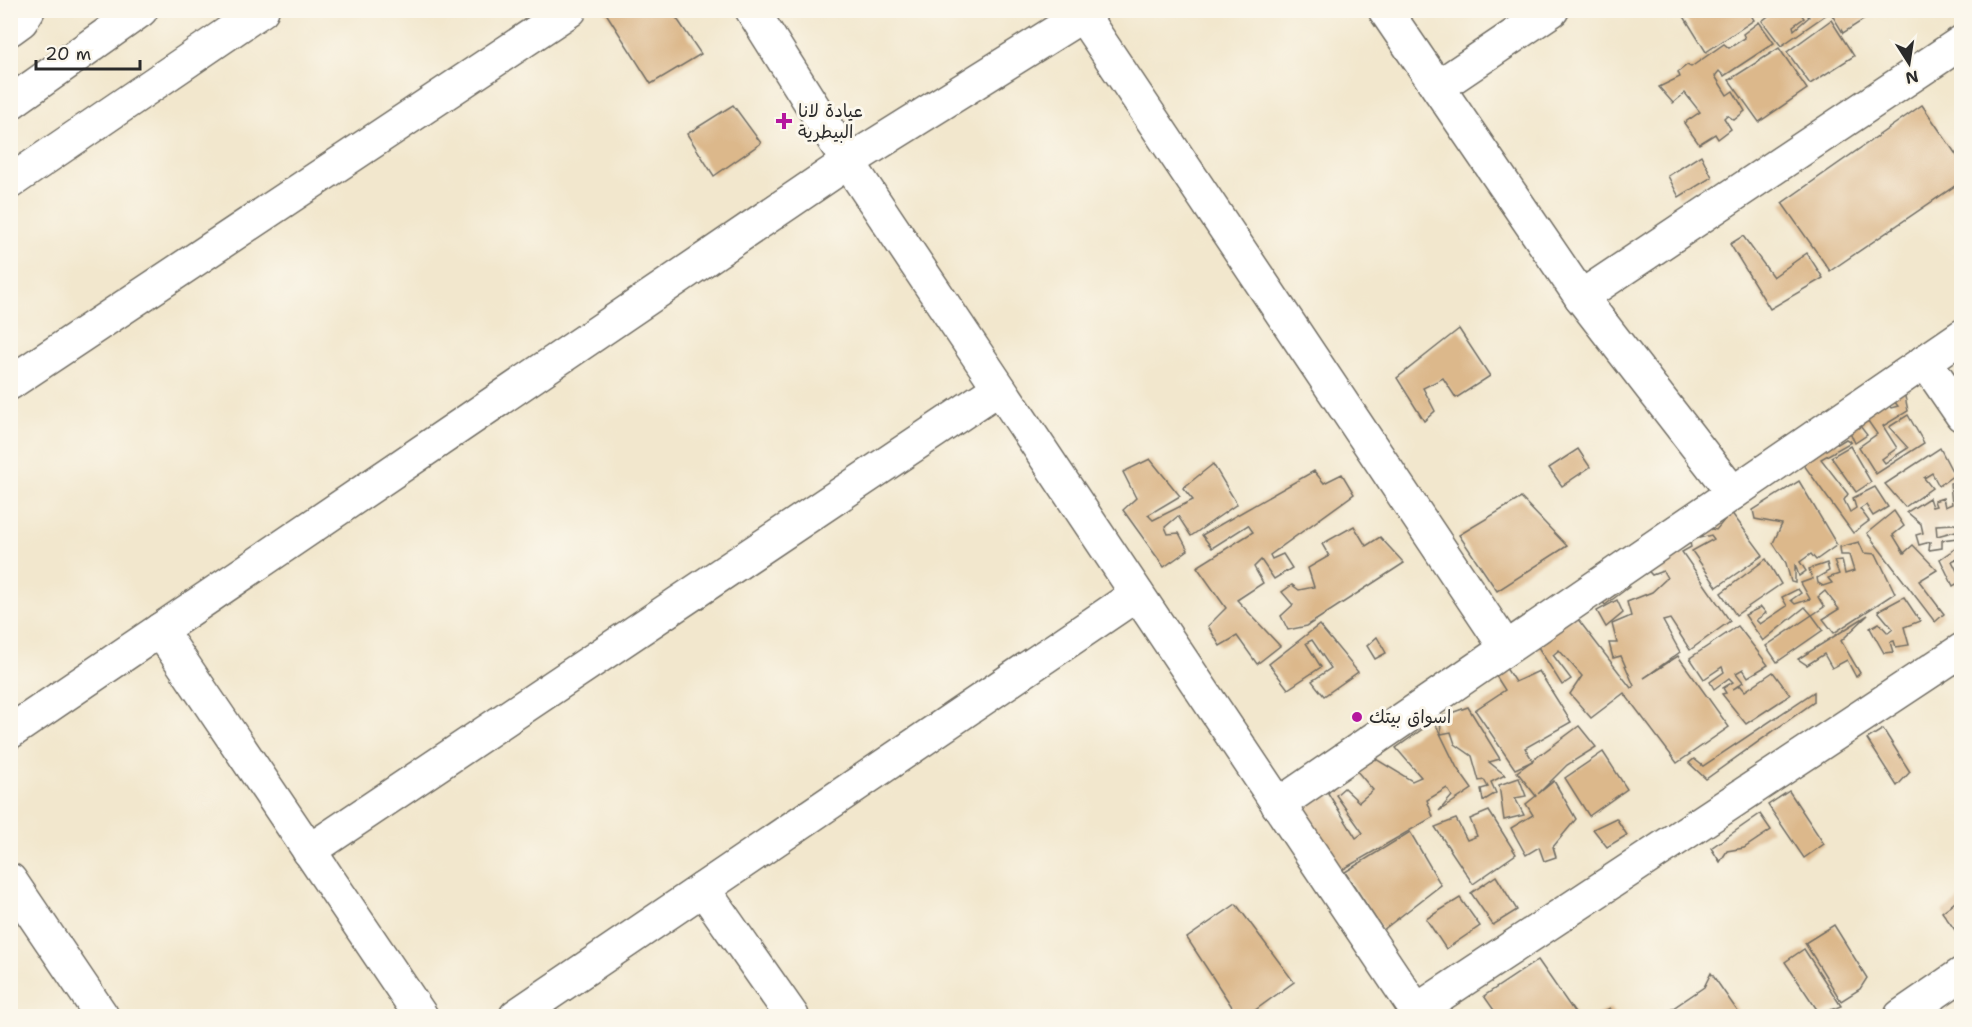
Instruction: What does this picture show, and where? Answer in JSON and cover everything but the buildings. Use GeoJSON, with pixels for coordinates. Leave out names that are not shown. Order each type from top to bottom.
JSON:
{"type":"FeatureCollection","features":[{"type":"Feature","properties":{"kind":"street"},"geometry":{"type":"LineString","coordinates":[[10,29],[21,21],[28,10]]}},
{"type":"Feature","properties":{"kind":"street"},"geometry":{"type":"LineString","coordinates":[[10,103],[141,10]]}},
{"type":"Feature","properties":{"kind":"street"},"geometry":{"type":"LineString","coordinates":[[10,182],[262,10]]}},
{"type":"Feature","properties":{"kind":"street"},"geometry":{"type":"LineString","coordinates":[[10,383],[570,10]]}},
{"type":"Feature","properties":{"kind":"street"},"geometry":{"type":"LineString","coordinates":[[752,10],[848,162],[1418,1014],[1962,650]]}},
{"type":"Feature","properties":{"kind":"street"},"geometry":{"type":"LineString","coordinates":[[1385,10],[1581,297],[1733,493]]}},
{"type":"Feature","properties":{"kind":"street"},"geometry":{"type":"LineString","coordinates":[[1437,87],[1552,10]]}},
{"type":"Feature","properties":{"kind":"street"},"geometry":{"type":"LineString","coordinates":[[10,732],[848,162],[1087,13],[1506,648]]}},
{"type":"Feature","properties":{"kind":"street"},"geometry":{"type":"LineString","coordinates":[[1581,297],[1962,42]]}},
{"type":"Feature","properties":{"kind":"street"},"geometry":{"type":"LineString","coordinates":[[1278,805],[1962,336]]}},
{"type":"Feature","properties":{"kind":"street"},"geometry":{"type":"LineString","coordinates":[[1925,361],[1962,415]]}},
{"type":"Feature","properties":{"kind":"street"},"geometry":{"type":"LineString","coordinates":[[309,851],[999,388]]}},
{"type":"Feature","properties":{"kind":"street"},"geometry":{"type":"LineString","coordinates":[[516,1017],[1137,594]]}},
{"type":"Feature","properties":{"kind":"street"},"geometry":{"type":"LineString","coordinates":[[160,630],[421,1017]]}},
{"type":"Feature","properties":{"kind":"street"},"geometry":{"type":"LineString","coordinates":[[10,880],[102,1017]]}},
{"type":"Feature","properties":{"kind":"street"},"geometry":{"type":"LineString","coordinates":[[703,889],[792,1017]]}},
{"type":"Feature","properties":{"kind":"street"},"geometry":{"type":"LineString","coordinates":[[1901,1017],[1962,974]]}},
{"type":"Feature","properties":{"kind":"place","name":"عيادة لانا البيطرية"},"geometry":{"type":"Point","coordinates":[784,121]}},
{"type":"Feature","properties":{"kind":"place","name":"اسواق بيتك"},"geometry":{"type":"Point","coordinates":[1357,717]}}]}
